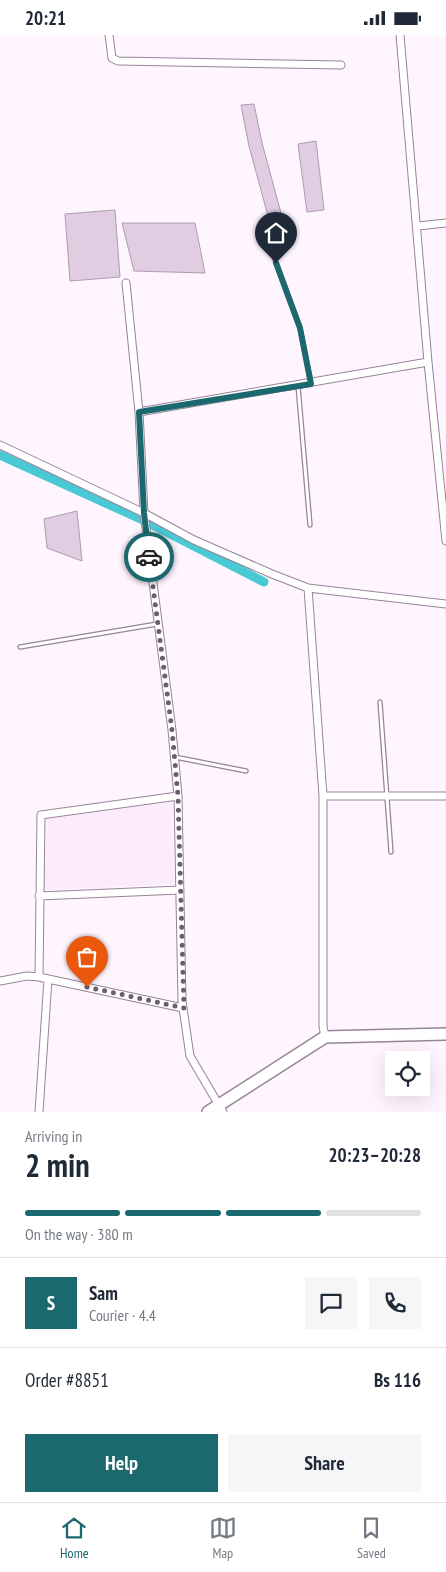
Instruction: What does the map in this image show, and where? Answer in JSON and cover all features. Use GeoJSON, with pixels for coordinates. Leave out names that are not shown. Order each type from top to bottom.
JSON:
{"type":"FeatureCollection","features":[{"type":"Feature","properties":{"kind":"main road"},"geometry":{"type":"LineString","coordinates":[[208,1112],[220,1108],[325,1037],[446,1034]]}},
{"type":"Feature","properties":{"kind":"street"},"geometry":{"type":"LineString","coordinates":[[109,35],[112,58],[118,61],[341,65]]}},
{"type":"Feature","properties":{"kind":"street"},"geometry":{"type":"LineString","coordinates":[[400,35],[418,226],[428,361],[446,541]]}},
{"type":"Feature","properties":{"kind":"street"},"geometry":{"type":"LineString","coordinates":[[418,226],[446,223]]}},
{"type":"Feature","properties":{"kind":"street"},"geometry":{"type":"LineString","coordinates":[[126,283],[139,412],[144,513],[178,796],[184,1008],[190,1056],[220,1108]]}},
{"type":"Feature","properties":{"kind":"street"},"geometry":{"type":"LineString","coordinates":[[139,412],[311,384],[428,361]]}},
{"type":"Feature","properties":{"kind":"street"},"geometry":{"type":"LineString","coordinates":[[0,445],[144,513],[194,540],[308,588],[446,604]]}},
{"type":"Feature","properties":{"kind":"street"},"geometry":{"type":"LineString","coordinates":[[308,588],[323,796],[323,1026],[325,1037]]}},
{"type":"Feature","properties":{"kind":"street"},"geometry":{"type":"LineString","coordinates":[[39,977],[41,815],[178,796]]}},
{"type":"Feature","properties":{"kind":"street"},"geometry":{"type":"LineString","coordinates":[[323,796],[446,796]]}},
{"type":"Feature","properties":{"kind":"street"},"geometry":{"type":"LineString","coordinates":[[40,896],[180,890]]}},
{"type":"Feature","properties":{"kind":"street"},"geometry":{"type":"LineString","coordinates":[[0,981],[27,976],[39,977],[184,1008]]}},
{"type":"Feature","properties":{"kind":"street"},"geometry":{"type":"LineString","coordinates":[[39,1112],[48,979]]}},
{"type":"Feature","properties":{"kind":"lane"},"geometry":{"type":"LineString","coordinates":[[270,246],[300,328],[311,384]]}},
{"type":"Feature","properties":{"kind":"lane"},"geometry":{"type":"LineString","coordinates":[[298,386],[310,525]]}},
{"type":"Feature","properties":{"kind":"lane"},"geometry":{"type":"LineString","coordinates":[[20,647],[157,624]]}},
{"type":"Feature","properties":{"kind":"lane"},"geometry":{"type":"LineString","coordinates":[[380,702],[391,852]]}},
{"type":"Feature","properties":{"kind":"lane"},"geometry":{"type":"LineString","coordinates":[[174,757],[246,771]]}},
{"type":"Feature","properties":{"kind":"shaded area"},"geometry":{"type":"Polygon","coordinates":[[[172,802],[174,884],[44,890],[47,819],[172,802]]]}},
{"type":"Feature","properties":{"kind":"building"},"geometry":{"type":"Polygon","coordinates":[[[254,104],[262,143],[281,213],[268,216],[249,146],[241,105],[254,104]]]}},
{"type":"Feature","properties":{"kind":"building"},"geometry":{"type":"Polygon","coordinates":[[[316,141],[324,210],[307,212],[298,144],[316,141]]]}},
{"type":"Feature","properties":{"kind":"building"},"geometry":{"type":"Polygon","coordinates":[[[115,210],[120,277],[70,281],[65,214],[115,210]]]}},
{"type":"Feature","properties":{"kind":"building"},"geometry":{"type":"Polygon","coordinates":[[[122,223],[195,223],[205,273],[134,271],[122,223]]]}},
{"type":"Feature","properties":{"kind":"building"},"geometry":{"type":"Polygon","coordinates":[[[77,511],[82,561],[47,548],[44,519],[77,511]]]}},
{"type":"Feature","properties":{"kind":"waterway"},"geometry":{"type":"LineString","coordinates":[[0,455],[145,521],[264,582]]}},
{"type":"Feature","properties":{"kind":"way so far"},"geometry":{"type":"LineString","coordinates":[[87,987],[184,1008],[182,1001],[178,796],[172,730],[149,557]]}},
{"type":"Feature","properties":{"kind":"route"},"geometry":{"type":"LineString","coordinates":[[149,557],[144,513],[139,412],[311,384],[300,328],[276,263]]}}]}
